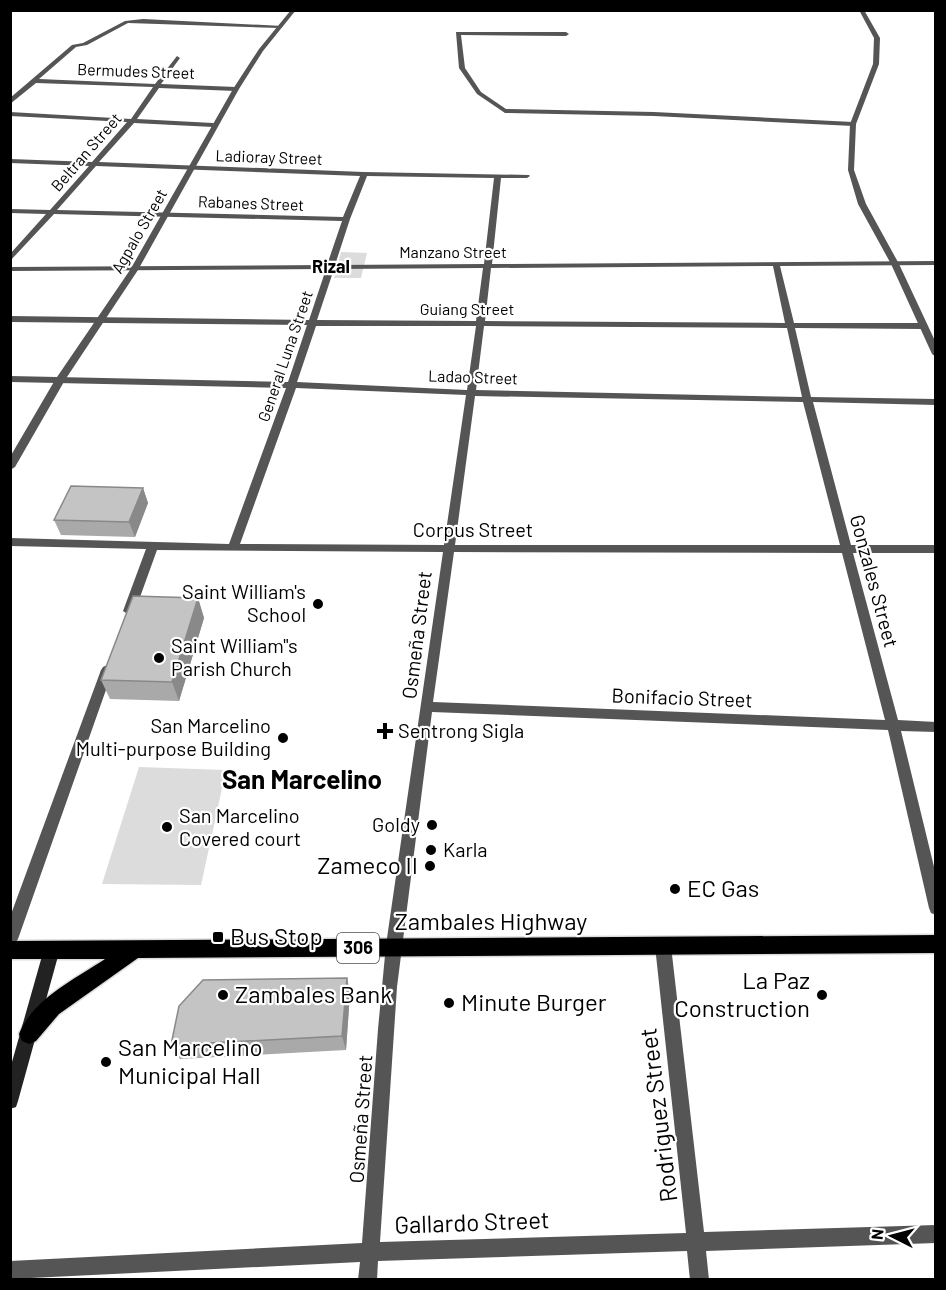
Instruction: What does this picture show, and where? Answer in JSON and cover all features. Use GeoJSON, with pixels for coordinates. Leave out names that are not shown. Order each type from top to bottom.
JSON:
{"type":"FeatureCollection","features":[{"type":"Feature","properties":{"kind":"main road","name":"Zambales Highway"},"geometry":{"type":"LineString","coordinates":[[10,950],[936,944]]}},
{"type":"Feature","properties":{"kind":"main road"},"geometry":{"type":"LineString","coordinates":[[10,1101],[52,949]]}},
{"type":"Feature","properties":{"kind":"main road"},"geometry":{"type":"LineString","coordinates":[[29,1034],[52,1007],[135,949]]}},
{"type":"Feature","properties":{"kind":"street","name":"Agpalo Street"},"geometry":{"type":"LineString","coordinates":[[10,467],[60,380],[134,270],[213,125],[261,50],[294,10]]}},
{"type":"Feature","properties":{"kind":"street"},"geometry":{"type":"LineString","coordinates":[[861,10],[877,38],[876,64],[852,124],[851,170],[862,204],[895,264],[936,354]]}},
{"type":"Feature","properties":{"kind":"street"},"geometry":{"type":"LineString","coordinates":[[10,102],[67,51],[127,22],[280,26]]}},
{"type":"Feature","properties":{"kind":"street"},"geometry":{"type":"LineString","coordinates":[[566,34],[458,33],[462,68],[479,93],[505,111],[663,114],[852,124]]}},
{"type":"Feature","properties":{"kind":"street","name":"Beltran Street"},"geometry":{"type":"LineString","coordinates":[[10,260],[132,121],[177,58]]}},
{"type":"Feature","properties":{"kind":"street","name":"Bermudes Street"},"geometry":{"type":"LineString","coordinates":[[36,81],[236,89]]}},
{"type":"Feature","properties":{"kind":"street"},"geometry":{"type":"LineString","coordinates":[[10,114],[213,125]]}},
{"type":"Feature","properties":{"kind":"street","name":"Ladioray Street"},"geometry":{"type":"LineString","coordinates":[[10,161],[364,174],[527,176]]}},
{"type":"Feature","properties":{"kind":"street","name":"General Luna Street"},"geometry":{"type":"LineString","coordinates":[[233,548],[292,385],[346,219],[364,174]]}},
{"type":"Feature","properties":{"kind":"street","name":"Osmeña Street"},"geometry":{"type":"LineString","coordinates":[[367,1280],[393,949],[448,548],[472,393],[498,176]]}},
{"type":"Feature","properties":{"kind":"street","name":"Rabanes Street"},"geometry":{"type":"LineString","coordinates":[[10,211],[346,219]]}},
{"type":"Feature","properties":{"kind":"street","name":"Manzano Street"},"geometry":{"type":"LineString","coordinates":[[10,269],[134,270],[936,263]]}},
{"type":"Feature","properties":{"kind":"street","name":"Gonzales Street"},"geometry":{"type":"LineString","coordinates":[[776,264],[807,398],[893,726],[936,908]]}},
{"type":"Feature","properties":{"kind":"street","name":"Guiang Street"},"geometry":{"type":"LineString","coordinates":[[10,319],[923,326]]}},
{"type":"Feature","properties":{"kind":"street","name":"Ladao Street"},"geometry":{"type":"LineString","coordinates":[[10,379],[292,385],[472,393],[936,402]]}},
{"type":"Feature","properties":{"kind":"street","name":"Corpus Street"},"geometry":{"type":"LineString","coordinates":[[10,542],[233,548],[936,549]]}},
{"type":"Feature","properties":{"kind":"street"},"geometry":{"type":"LineString","coordinates":[[125,621],[153,545]]}},
{"type":"Feature","properties":{"kind":"street"},"geometry":{"type":"LineString","coordinates":[[10,939],[114,653]]}},
{"type":"Feature","properties":{"kind":"street","name":"Bonifacio Street"},"geometry":{"type":"LineString","coordinates":[[427,707],[936,727]]}},
{"type":"Feature","properties":{"kind":"street","name":"Rodriguez Street"},"geometry":{"type":"LineString","coordinates":[[663,946],[700,1280]]}},
{"type":"Feature","properties":{"kind":"street","name":"Gallardo Street"},"geometry":{"type":"LineString","coordinates":[[10,1270],[370,1252],[936,1234]]}},
{"type":"Feature","properties":{"kind":"shaded area"},"geometry":{"type":"Polygon","coordinates":[[[341,252],[367,253],[361,278],[334,278],[341,252]]]}},
{"type":"Feature","properties":{"kind":"shaded area","name":"San Marcelino Covered court"},"geometry":{"type":"Polygon","coordinates":[[[139,767],[226,770],[201,885],[102,884],[139,767]]]}},
{"type":"Feature","properties":{"kind":"building"},"geometry":{"type":"Polygon","coordinates":[[[71,486],[143,488],[129,522],[54,520],[71,486]]]}},
{"type":"Feature","properties":{"kind":"building","name":"Saint William\"s Parish Church"},"geometry":{"type":"Polygon","coordinates":[[[133,596],[198,598],[172,682],[101,680],[133,596]]]}},
{"type":"Feature","properties":{"kind":"building"},"geometry":{"type":"Polygon","coordinates":[[[347,978],[342,1036],[171,1045],[179,1006],[203,980],[347,978]]]}},
{"type":"Feature","properties":{"kind":"place","name":"Saint William's School"},"geometry":{"type":"Point","coordinates":[318,604]}},
{"type":"Feature","properties":{"kind":"place","name":"Saint William\"s Parish Church"},"geometry":{"type":"Point","coordinates":[159,658]}},
{"type":"Feature","properties":{"kind":"place","name":"Sentrong Sigla"},"geometry":{"type":"Point","coordinates":[385,731]}},
{"type":"Feature","properties":{"kind":"place","name":"San Marcelino Multi-purpose Building"},"geometry":{"type":"Point","coordinates":[283,738]}},
{"type":"Feature","properties":{"kind":"place","name":"Goldy"},"geometry":{"type":"Point","coordinates":[432,825]}},
{"type":"Feature","properties":{"kind":"place","name":"San Marcelino Covered court"},"geometry":{"type":"Point","coordinates":[167,827]}},
{"type":"Feature","properties":{"kind":"place","name":"Karla"},"geometry":{"type":"Point","coordinates":[431,850]}},
{"type":"Feature","properties":{"kind":"place","name":"Zameco II"},"geometry":{"type":"Point","coordinates":[430,866]}},
{"type":"Feature","properties":{"kind":"place","name":"EC Gas"},"geometry":{"type":"Point","coordinates":[675,889]}},
{"type":"Feature","properties":{"kind":"place","name":"Bus Stop"},"geometry":{"type":"Point","coordinates":[218,937]}},
{"type":"Feature","properties":{"kind":"place","name":"Zambales Bank"},"geometry":{"type":"Point","coordinates":[223,995]}},
{"type":"Feature","properties":{"kind":"place","name":"La Paz Construction"},"geometry":{"type":"Point","coordinates":[822,995]}},
{"type":"Feature","properties":{"kind":"place","name":"Minute Burger"},"geometry":{"type":"Point","coordinates":[449,1003]}},
{"type":"Feature","properties":{"kind":"place","name":"San Marcelino Municipal Hall"},"geometry":{"type":"Point","coordinates":[106,1062]}},
{"type":"Feature","properties":{"kind":"district","name":"Rizal"},"geometry":{"type":"Point","coordinates":[331,267]}},
{"type":"Feature","properties":{"kind":"district","name":"San Marcelino"},"geometry":{"type":"Point","coordinates":[302,780]}}]}
